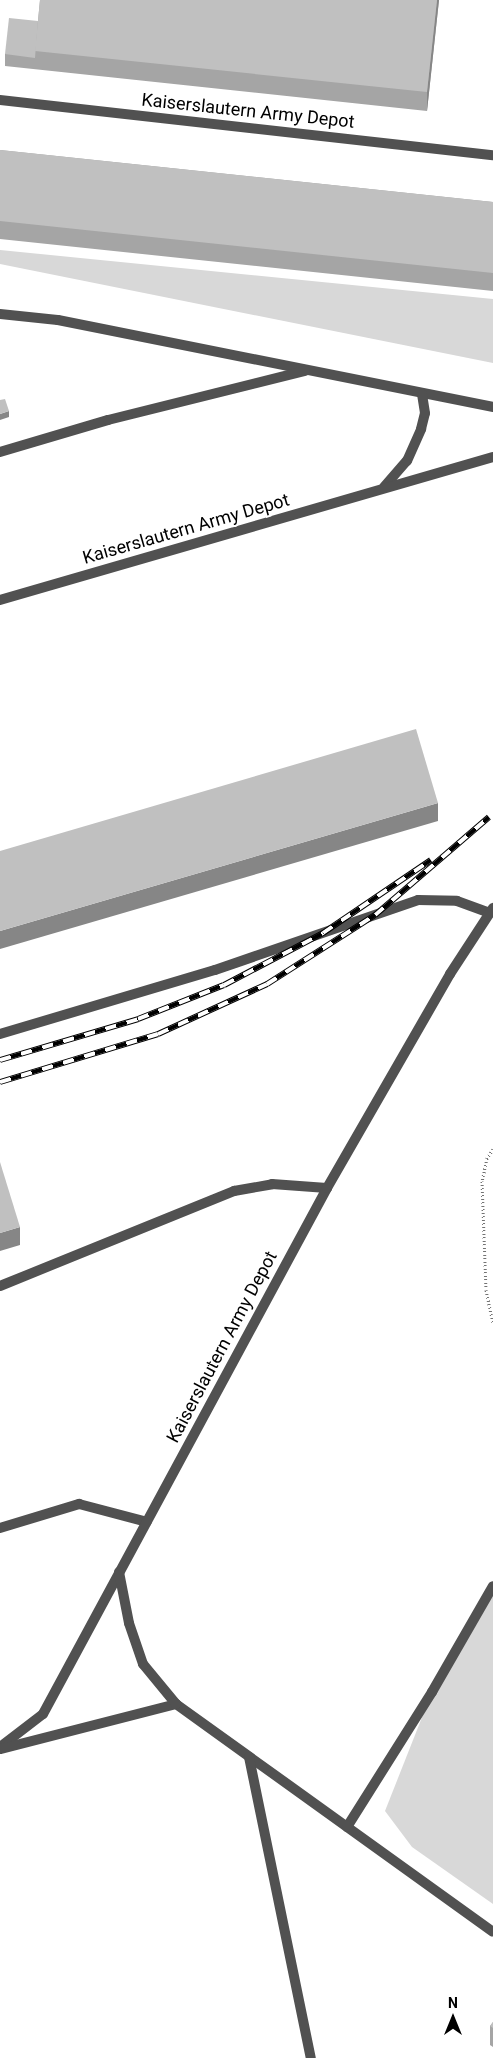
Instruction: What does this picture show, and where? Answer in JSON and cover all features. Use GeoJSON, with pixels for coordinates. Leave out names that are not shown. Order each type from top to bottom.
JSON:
{"type":"FeatureCollection","features":[{"type":"Feature","properties":{"kind":"lane","name":"Kaiserslautern Army Depot"},"geometry":{"type":"LineString","coordinates":[[0,100],[493,155]]}},
{"type":"Feature","properties":{"kind":"lane"},"geometry":{"type":"LineString","coordinates":[[0,314],[58,320],[493,407]]}},
{"type":"Feature","properties":{"kind":"lane"},"geometry":{"type":"LineString","coordinates":[[0,452],[108,420],[308,370]]}},
{"type":"Feature","properties":{"kind":"lane"},"geometry":{"type":"LineString","coordinates":[[382,490],[396,476],[411,453],[425,414],[422,394]]}},
{"type":"Feature","properties":{"kind":"lane","name":"Kaiserslautern Army Depot"},"geometry":{"type":"LineString","coordinates":[[0,600],[493,457]]}},
{"type":"Feature","properties":{"kind":"lane"},"geometry":{"type":"LineString","coordinates":[[0,1034],[215,970],[418,900],[457,901],[491,910]]}},
{"type":"Feature","properties":{"kind":"lane","name":"Kaiserslautern Army Depot"},"geometry":{"type":"LineString","coordinates":[[0,1748],[43,1714],[327,1188],[450,974],[491,910]]}},
{"type":"Feature","properties":{"kind":"lane"},"geometry":{"type":"LineString","coordinates":[[0,1286],[234,1191],[272,1184],[327,1188]]}},
{"type":"Feature","properties":{"kind":"lane"},"geometry":{"type":"LineString","coordinates":[[0,1528],[79,1504],[146,1522]]}},
{"type":"Feature","properties":{"kind":"lane"},"geometry":{"type":"LineString","coordinates":[[119,1572],[130,1624],[143,1664],[176,1704],[493,1932]]}},
{"type":"Feature","properties":{"kind":"lane"},"geometry":{"type":"LineString","coordinates":[[347,1828],[432,1692],[493,1586]]}},
{"type":"Feature","properties":{"kind":"lane"},"geometry":{"type":"LineString","coordinates":[[0,1748],[176,1704]]}},
{"type":"Feature","properties":{"kind":"lane"},"geometry":{"type":"LineString","coordinates":[[249,1757],[311,2058]]}},
{"type":"Feature","properties":{"kind":"path"},"geometry":{"type":"LineString","coordinates":[[493,1149],[487,1158],[482,1181],[486,1290],[493,1323]]}},
{"type":"Feature","properties":{"kind":"shaded area"},"geometry":{"type":"Polygon","coordinates":[[[0,250],[493,299],[493,363],[0,264],[0,250]]]}},
{"type":"Feature","properties":{"kind":"shaded area"},"geometry":{"type":"Polygon","coordinates":[[[493,1586],[493,1904],[412,1847],[385,1811],[432,1692],[493,1586]]]}},
{"type":"Feature","properties":{"kind":"building"},"geometry":{"type":"Polygon","coordinates":[[[40,0],[437,0],[427,92],[35,51],[40,0]]]}},
{"type":"Feature","properties":{"kind":"building"},"geometry":{"type":"Polygon","coordinates":[[[9,18],[38,21],[35,58],[5,54],[9,18]]]}},
{"type":"Feature","properties":{"kind":"building"},"geometry":{"type":"Polygon","coordinates":[[[0,150],[493,202],[493,273],[0,221],[0,150]]]}},
{"type":"Feature","properties":{"kind":"building"},"geometry":{"type":"Polygon","coordinates":[[[5,399],[9,411],[0,414],[0,400],[5,399]]]}},
{"type":"Feature","properties":{"kind":"building"},"geometry":{"type":"Polygon","coordinates":[[[416,729],[438,803],[0,931],[0,851],[416,729]]]}},
{"type":"Feature","properties":{"kind":"building"},"geometry":{"type":"Polygon","coordinates":[[[0,1162],[20,1227],[0,1233],[0,1162]]]}},
{"type":"Feature","properties":{"kind":"railway"},"geometry":{"type":"LineString","coordinates":[[0,1082],[158,1034],[267,984],[375,915],[489,817]]}},
{"type":"Feature","properties":{"kind":"railway"},"geometry":{"type":"LineString","coordinates":[[0,1060],[138,1019],[224,985],[323,933],[431,860]]}}]}
